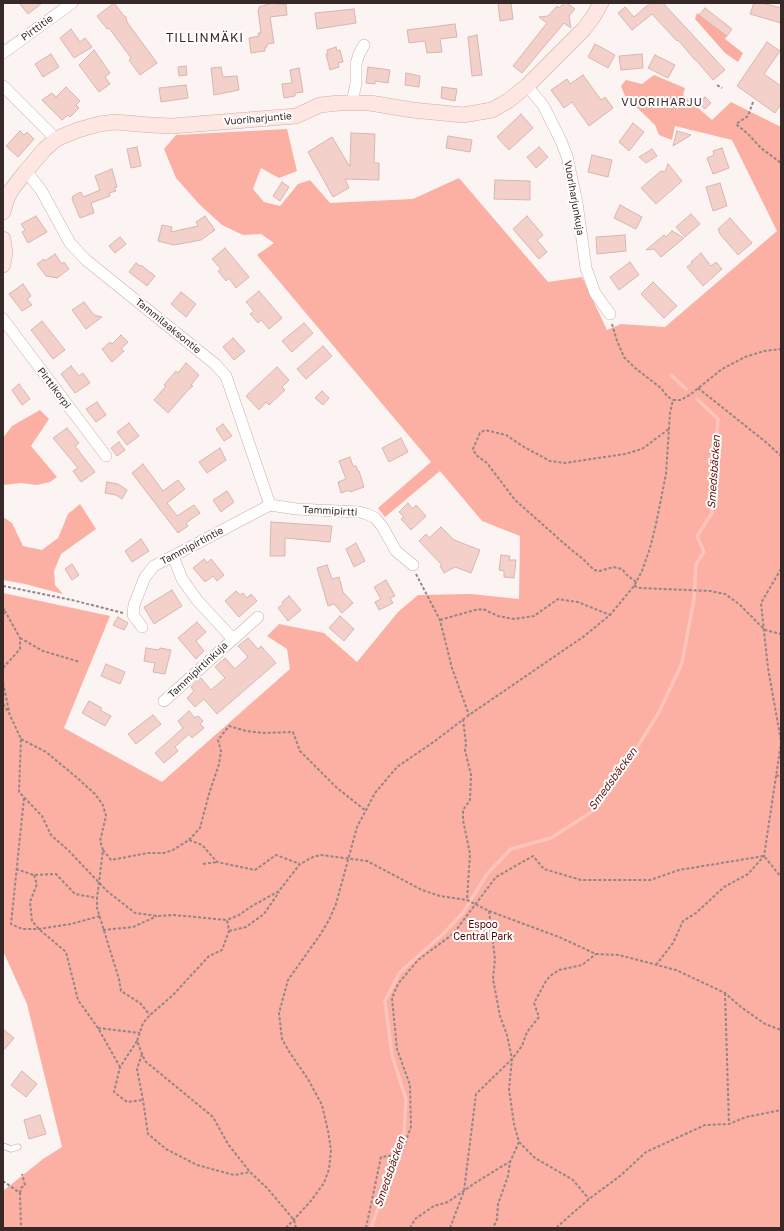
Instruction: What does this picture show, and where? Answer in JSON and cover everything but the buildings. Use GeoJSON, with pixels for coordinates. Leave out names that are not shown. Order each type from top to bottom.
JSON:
{"type":"FeatureCollection","features":[{"type":"Feature","properties":{"kind":"street","name":"Pirttitie"},"geometry":{"type":"LineString","coordinates":[[3,53],[72,3]]}},
{"type":"Feature","properties":{"kind":"street","name":"Vuoriharjuntie"},"geometry":{"type":"LineString","coordinates":[[3,212],[10,194],[26,171],[44,150],[56,140],[78,130],[99,124],[115,122],[172,126],[296,116],[320,105],[339,103],[370,103],[412,110],[463,115],[492,110],[508,101],[527,86],[584,29],[594,17],[601,3]]}},
{"type":"Feature","properties":{"kind":"street"},"geometry":{"type":"LineString","coordinates":[[352,103],[356,83],[356,64],[364,45]]}},
{"type":"Feature","properties":{"kind":"street"},"geometry":{"type":"LineString","coordinates":[[3,86],[56,140]]}},
{"type":"Feature","properties":{"kind":"street","name":"Vuoriharjunkuja"},"geometry":{"type":"LineString","coordinates":[[527,86],[542,105],[561,141],[567,156],[577,203],[586,268],[594,293],[610,314]]}},
{"type":"Feature","properties":{"kind":"street","name":"Tammilaaksontie"},"geometry":{"type":"LineString","coordinates":[[26,171],[41,190],[70,243],[86,260],[209,360],[226,376],[270,505]]}},
{"type":"Feature","properties":{"kind":"street"},"geometry":{"type":"LineString","coordinates":[[3,239],[5,253],[3,265]]}},
{"type":"Feature","properties":{"kind":"street","name":"Pirttikorpi"},"geometry":{"type":"LineString","coordinates":[[3,319],[106,456]]}},
{"type":"Feature","properties":{"kind":"street","name":"Tammipirtintie"},"geometry":{"type":"LineString","coordinates":[[133,615],[134,604],[145,577],[154,566],[270,505]]}},
{"type":"Feature","properties":{"kind":"street","name":"Tammipirtti"},"geometry":{"type":"LineString","coordinates":[[270,505],[296,509],[359,512],[367,514],[376,518],[396,551],[413,565]]}},
{"type":"Feature","properties":{"kind":"street","name":"Tammipirtinkuja"},"geometry":{"type":"LineString","coordinates":[[173,556],[182,579],[193,595],[232,638]]}},
{"type":"Feature","properties":{"kind":"street"},"geometry":{"type":"LineString","coordinates":[[133,615],[142,627]]}},
{"type":"Feature","properties":{"kind":"street","name":"Tammipirtinkuja"},"geometry":{"type":"LineString","coordinates":[[164,701],[258,616]]}},
{"type":"Feature","properties":{"kind":"lane"},"geometry":{"type":"LineString","coordinates":[[3,1146],[11,1149],[18,1147]]}},
{"type":"Feature","properties":{"kind":"path"},"geometry":{"type":"LineString","coordinates":[[717,85],[722,88]]}},
{"type":"Feature","properties":{"kind":"path"},"geometry":{"type":"LineString","coordinates":[[753,102],[748,116],[736,124],[761,148],[781,163]]}},
{"type":"Feature","properties":{"kind":"path"},"geometry":{"type":"LineString","coordinates":[[610,314],[616,342],[624,357],[673,400],[681,400],[722,369],[744,357],[764,351],[781,349]]}},
{"type":"Feature","properties":{"kind":"path"},"geometry":{"type":"LineString","coordinates":[[698,388],[781,456]]}},
{"type":"Feature","properties":{"kind":"path"},"geometry":{"type":"LineString","coordinates":[[286,1228],[310,1202],[324,1183],[329,1169],[330,1150],[328,1131],[322,1105],[308,1079],[282,1040],[279,1013],[288,980],[320,935],[336,904],[357,827],[375,793],[397,767],[469,715],[583,637],[610,615],[634,586],[642,571],[656,524],[666,474],[670,413],[673,400]]}},
{"type":"Feature","properties":{"kind":"path"},"geometry":{"type":"LineString","coordinates":[[636,582],[622,569],[613,567],[600,571],[594,570],[515,500],[487,463],[476,455],[474,449],[480,433],[485,430],[506,434],[524,447],[550,461],[565,464],[625,454],[642,449],[670,428]]}},
{"type":"Feature","properties":{"kind":"path"},"geometry":{"type":"LineString","coordinates":[[413,565],[418,579],[440,620],[452,668],[469,715]]}},
{"type":"Feature","properties":{"kind":"path"},"geometry":{"type":"LineString","coordinates":[[656,965],[673,944],[683,921],[696,913],[724,887],[748,874],[764,856],[781,742],[768,668],[761,603],[781,569]]}},
{"type":"Feature","properties":{"kind":"path"},"geometry":{"type":"LineString","coordinates":[[3,586],[72,600],[133,615]]}},
{"type":"Feature","properties":{"kind":"path"},"geometry":{"type":"LineString","coordinates":[[634,586],[640,588],[710,591],[724,594],[738,604],[765,630],[781,634]]}},
{"type":"Feature","properties":{"kind":"path"},"geometry":{"type":"LineString","coordinates":[[440,620],[483,609],[498,616],[514,619],[534,616],[558,599],[578,602],[610,615]]}},
{"type":"Feature","properties":{"kind":"path"},"geometry":{"type":"LineString","coordinates":[[3,608],[20,638],[20,649],[3,668]]}},
{"type":"Feature","properties":{"kind":"path"},"geometry":{"type":"LineString","coordinates":[[3,615],[5,611]]}},
{"type":"Feature","properties":{"kind":"path"},"geometry":{"type":"LineString","coordinates":[[20,638],[43,651],[80,662]]}},
{"type":"Feature","properties":{"kind":"path"},"geometry":{"type":"LineString","coordinates":[[3,683],[9,712],[21,740],[18,792],[42,816],[51,835],[107,891],[135,913],[158,916],[174,915],[227,920],[239,915],[279,890]]}},
{"type":"Feature","properties":{"kind":"path"},"geometry":{"type":"LineString","coordinates":[[3,704],[9,712]]}},
{"type":"Feature","properties":{"kind":"path"},"geometry":{"type":"LineString","coordinates":[[463,720],[466,744],[465,750],[471,775],[470,800],[464,810],[463,815],[470,854],[467,900]]}},
{"type":"Feature","properties":{"kind":"path"},"geometry":{"type":"LineString","coordinates":[[21,740],[46,752],[95,794],[103,805],[106,816],[100,841],[103,850],[111,860],[148,853],[164,853],[173,850],[189,840],[200,828],[208,794],[220,764],[222,751],[218,740],[229,726],[246,731],[293,732],[300,751],[336,787],[366,811]]}},
{"type":"Feature","properties":{"kind":"path"},"geometry":{"type":"LineString","coordinates":[[776,776],[781,774]]}},
{"type":"Feature","properties":{"kind":"path"},"geometry":{"type":"LineString","coordinates":[[24,798],[10,924],[22,928],[39,929],[71,924],[100,916]]}},
{"type":"Feature","properties":{"kind":"path"},"geometry":{"type":"LineString","coordinates":[[189,840],[202,845],[217,862]]}},
{"type":"Feature","properties":{"kind":"path"},"geometry":{"type":"LineString","coordinates":[[103,850],[97,898],[97,908],[103,930],[119,979],[121,990],[140,1003],[150,1015]]}},
{"type":"Feature","properties":{"kind":"path"},"geometry":{"type":"LineString","coordinates":[[203,864],[217,862],[255,870],[276,855],[300,864]]}},
{"type":"Feature","properties":{"kind":"path"},"geometry":{"type":"LineString","coordinates":[[229,931],[246,927],[264,914],[279,890],[300,864],[313,857],[320,855],[367,861],[422,890],[440,896],[467,900],[489,911],[558,937],[596,954],[619,956],[676,970],[725,993],[741,1007],[765,1024],[781,1030]]}},
{"type":"Feature","properties":{"kind":"path"},"geometry":{"type":"LineString","coordinates":[[366,1228],[381,1157],[401,1154],[411,1127],[410,1085],[397,1049],[392,998],[398,984],[418,960],[453,934],[496,877],[533,856],[544,868],[581,880],[650,880],[679,870],[764,856]]}},
{"type":"Feature","properties":{"kind":"path"},"geometry":{"type":"LineString","coordinates":[[764,856],[781,877]]}},
{"type":"Feature","properties":{"kind":"path"},"geometry":{"type":"LineString","coordinates":[[16,870],[34,875],[56,874],[75,894],[97,898]]}},
{"type":"Feature","properties":{"kind":"path"},"geometry":{"type":"LineString","coordinates":[[34,875],[37,884],[30,902],[32,921],[66,952],[78,1000],[98,1028],[120,1066]]}},
{"type":"Feature","properties":{"kind":"path"},"geometry":{"type":"LineString","coordinates":[[489,911],[495,959],[493,979],[500,1016],[507,1035],[512,1059],[509,1089],[514,1124],[519,1142],[534,1158],[573,1180],[589,1199]]}},
{"type":"Feature","properties":{"kind":"path"},"geometry":{"type":"LineString","coordinates":[[103,930],[133,927],[158,916]]}},
{"type":"Feature","properties":{"kind":"path"},"geometry":{"type":"LineString","coordinates":[[144,1100],[127,1102],[114,1092],[120,1066],[137,1041],[143,1023],[150,1015],[173,996],[209,956],[222,950],[229,931],[227,920]]}},
{"type":"Feature","properties":{"kind":"path"},"geometry":{"type":"LineString","coordinates":[[450,1228],[464,1191],[476,1094],[512,1059],[522,1046],[527,1032],[539,1017],[534,1003],[546,981],[559,970],[582,965],[596,954]]}},
{"type":"Feature","properties":{"kind":"path"},"geometry":{"type":"LineString","coordinates":[[725,993],[729,1124]]}},
{"type":"Feature","properties":{"kind":"path"},"geometry":{"type":"LineString","coordinates":[[98,1028],[140,1033]]}},
{"type":"Feature","properties":{"kind":"path"},"geometry":{"type":"LineString","coordinates":[[137,1041],[145,1061],[213,1118],[228,1144],[250,1172],[268,1189],[294,1220],[296,1228]]}},
{"type":"Feature","properties":{"kind":"path"},"geometry":{"type":"LineString","coordinates":[[142,1053],[137,1069],[144,1100],[148,1134],[166,1149],[196,1165],[234,1175],[250,1172]]}},
{"type":"Feature","properties":{"kind":"path"},"geometry":{"type":"LineString","coordinates":[[557,1228],[589,1199],[620,1176],[646,1152],[706,1125],[729,1124],[746,1117],[781,1110]]}},
{"type":"Feature","properties":{"kind":"path"},"geometry":{"type":"LineString","coordinates":[[493,1228],[497,1219],[498,1204],[508,1176],[510,1162],[519,1142]]}},
{"type":"Feature","properties":{"kind":"path"},"geometry":{"type":"LineString","coordinates":[[410,1228],[415,1219],[434,1206],[448,1202],[510,1162]]}},
{"type":"Feature","properties":{"kind":"path"},"geometry":{"type":"LineString","coordinates":[[21,1228],[20,1193],[21,1188],[25,1185],[22,1174]]}},
{"type":"Feature","properties":{"kind":"path"},"geometry":{"type":"LineString","coordinates":[[3,1181],[20,1193]]}},
{"type":"Feature","properties":{"kind":"shaded area"},"geometry":{"type":"Polygon","coordinates":[[[697,13],[727,36],[725,39],[743,53],[738,62],[725,53],[695,19],[697,13]]]}},
{"type":"Feature","properties":{"kind":"green space","name":"Espoo Central Park"},"geometry":{"type":"Polygon","coordinates":[[[654,75],[685,88],[683,95],[712,120],[731,102],[781,127],[781,1228],[3,1228],[3,1191],[43,1159],[62,1147],[27,1004],[3,951],[3,593],[110,616],[64,728],[162,782],[290,669],[287,649],[267,636],[279,624],[324,633],[357,662],[398,612],[418,595],[471,594],[519,599],[520,536],[482,521],[440,471],[385,517],[378,508],[431,462],[257,255],[274,243],[261,234],[243,235],[222,225],[200,205],[176,178],[164,149],[176,135],[287,129],[297,171],[279,178],[261,168],[253,189],[264,202],[280,206],[298,184],[310,180],[330,203],[413,199],[459,178],[548,282],[582,277],[607,330],[621,324],[665,327],[777,231],[732,140],[675,126],[672,140],[659,135],[655,125],[625,96],[621,86],[626,80],[642,84],[654,75]]]}},
{"type":"Feature","properties":{"kind":"green space"},"geometry":{"type":"Polygon","coordinates":[[[40,410],[49,419],[31,446],[57,477],[50,482],[37,485],[21,483],[3,485],[3,438],[12,426],[40,410]]]}},
{"type":"Feature","properties":{"kind":"green space"},"geometry":{"type":"Polygon","coordinates":[[[80,504],[96,529],[61,554],[54,571],[55,585],[63,594],[3,580],[3,517],[12,523],[23,546],[42,550],[58,538],[68,514],[80,504]]]}},
{"type":"Feature","properties":{"kind":"waterway","name":"Smedsbäcken"},"geometry":{"type":"LineString","coordinates":[[671,375],[686,389]]}},
{"type":"Feature","properties":{"kind":"waterway","name":"Smedsbäcken"},"geometry":{"type":"LineString","coordinates":[[371,1228],[404,1134],[406,1099],[392,1055],[385,1001],[400,972],[443,934],[463,913],[487,874],[511,849],[551,838],[593,811],[627,764],[659,712],[682,663],[694,599],[696,564],[704,552],[697,536],[712,513],[718,419],[697,399]]}},
{"type":"Feature","properties":{"kind":"district","name":"TILLINMÄKI"},"geometry":{"type":"Point","coordinates":[205,38]}},
{"type":"Feature","properties":{"kind":"district","name":"VUORIHARJU"},"geometry":{"type":"Point","coordinates":[662,103]}}]}
